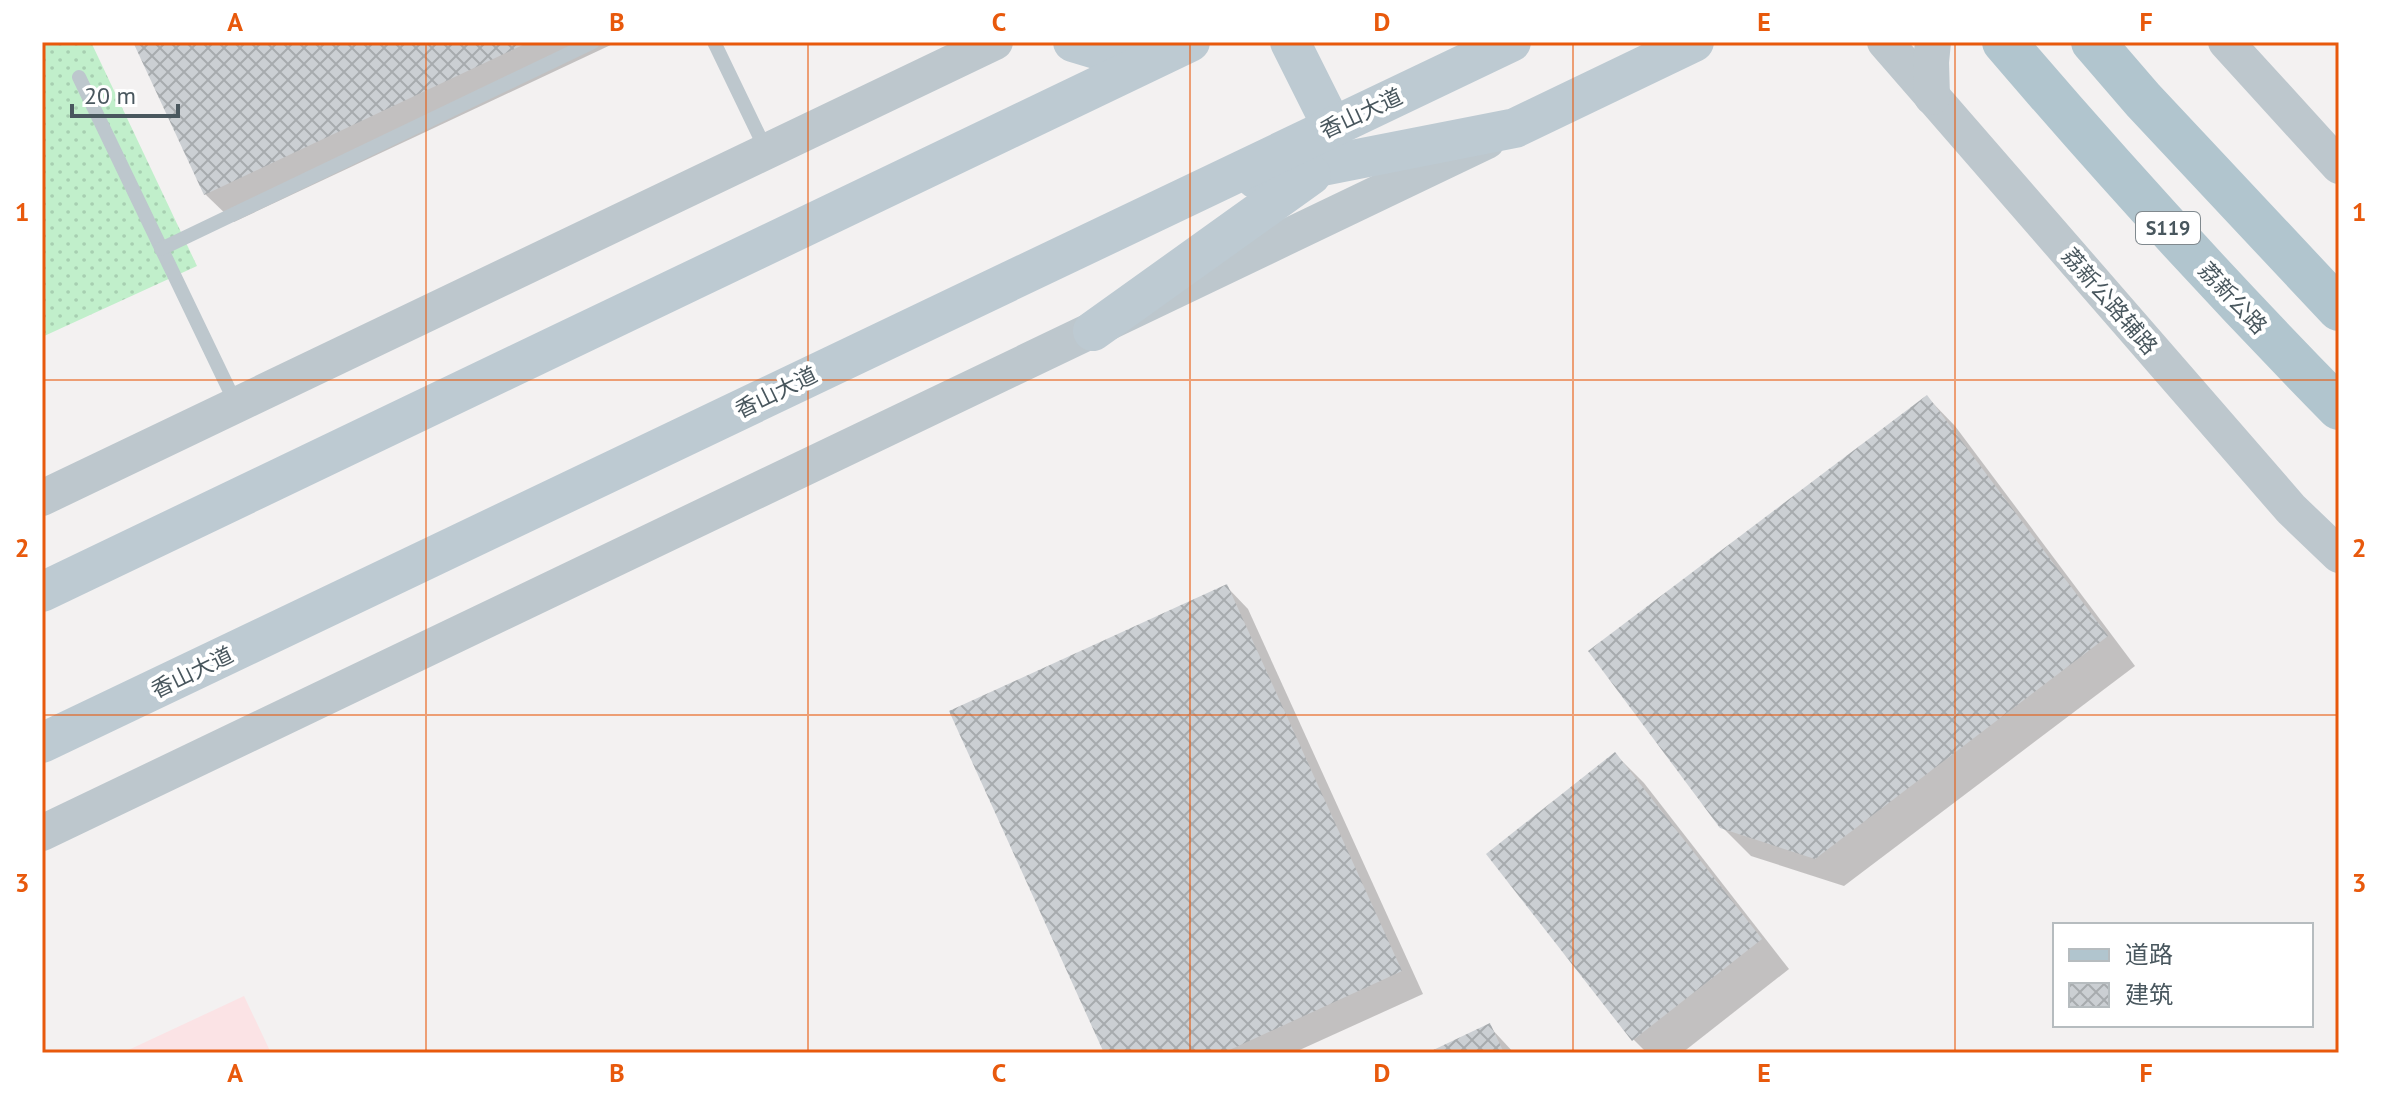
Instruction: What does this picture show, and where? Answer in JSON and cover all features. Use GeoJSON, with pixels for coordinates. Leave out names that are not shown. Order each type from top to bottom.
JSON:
{"type":"FeatureCollection","features":[{"type":"Feature","properties":{"kind":"main road"},"geometry":{"type":"LineString","coordinates":[[1073,42],[1170,50]]}},
{"type":"Feature","properties":{"kind":"main road"},"geometry":{"type":"LineString","coordinates":[[1290,42],[1332,126]]}},
{"type":"Feature","properties":{"kind":"main road","name":"香山大道"},"geometry":{"type":"LineString","coordinates":[[42,743],[1511,42]]}},
{"type":"Feature","properties":{"kind":"main road"},"geometry":{"type":"LineString","coordinates":[[1197,191],[1515,128],[1694,42]]}},
{"type":"Feature","properties":{"kind":"main road","name":"荔新公路"},"geometry":{"type":"LineString","coordinates":[[2004,42],[2084,136],[2262,330],[2339,408]]}},
{"type":"Feature","properties":{"kind":"main road"},"geometry":{"type":"LineString","coordinates":[[2093,42],[2143,100],[2339,309]]}},
{"type":"Feature","properties":{"kind":"main road"},"geometry":{"type":"LineString","coordinates":[[42,592],[1170,50]]}},
{"type":"Feature","properties":{"kind":"main road"},"geometry":{"type":"LineString","coordinates":[[1093,331],[1470,61]]}},
{"type":"Feature","properties":{"kind":"street"},"geometry":{"type":"LineString","coordinates":[[42,498],[995,42]]}},
{"type":"Feature","properties":{"kind":"street","name":"荔新公路辅路"},"geometry":{"type":"LineString","coordinates":[[1885,42],[2291,509],[2339,555]]}},
{"type":"Feature","properties":{"kind":"street"},"geometry":{"type":"LineString","coordinates":[[1932,97],[1933,42]]}},
{"type":"Feature","properties":{"kind":"street"},"geometry":{"type":"LineString","coordinates":[[2226,42],[2339,166]]}},
{"type":"Feature","properties":{"kind":"street"},"geometry":{"type":"LineString","coordinates":[[42,833],[1515,128]]}},
{"type":"Feature","properties":{"kind":"lane"},"geometry":{"type":"LineString","coordinates":[[161,249],[593,42]]}},
{"type":"Feature","properties":{"kind":"lane"},"geometry":{"type":"LineString","coordinates":[[714,42],[767,152]]}},
{"type":"Feature","properties":{"kind":"lane"},"geometry":{"type":"LineString","coordinates":[[79,77],[236,404]]}},
{"type":"Feature","properties":{"kind":"shaded area"},"geometry":{"type":"Polygon","coordinates":[[[244,996],[271,1053],[122,1053],[244,996]]]}},
{"type":"Feature","properties":{"kind":"green space"},"geometry":{"type":"Polygon","coordinates":[[[42,42],[91,42],[197,266],[42,337],[42,42]]]}},
{"type":"Feature","properties":{"kind":"building"},"geometry":{"type":"Polygon","coordinates":[[[133,42],[529,42],[204,195],[133,42]]]}},
{"type":"Feature","properties":{"kind":"building"},"geometry":{"type":"Polygon","coordinates":[[[1927,395],[2108,636],[1815,859],[1720,828],[1588,651],[1927,395]]]}},
{"type":"Feature","properties":{"kind":"building"},"geometry":{"type":"Polygon","coordinates":[[[1227,584],[1402,971],[1223,1053],[1104,1053],[949,711],[1227,584]]]}},
{"type":"Feature","properties":{"kind":"building"},"geometry":{"type":"Polygon","coordinates":[[[1615,752],[1762,939],[1632,1041],[1486,854],[1615,752]]]}},
{"type":"Feature","properties":{"kind":"building"},"geometry":{"type":"Polygon","coordinates":[[[1490,1023],[1504,1053],[1427,1053],[1490,1023]]]}}]}
